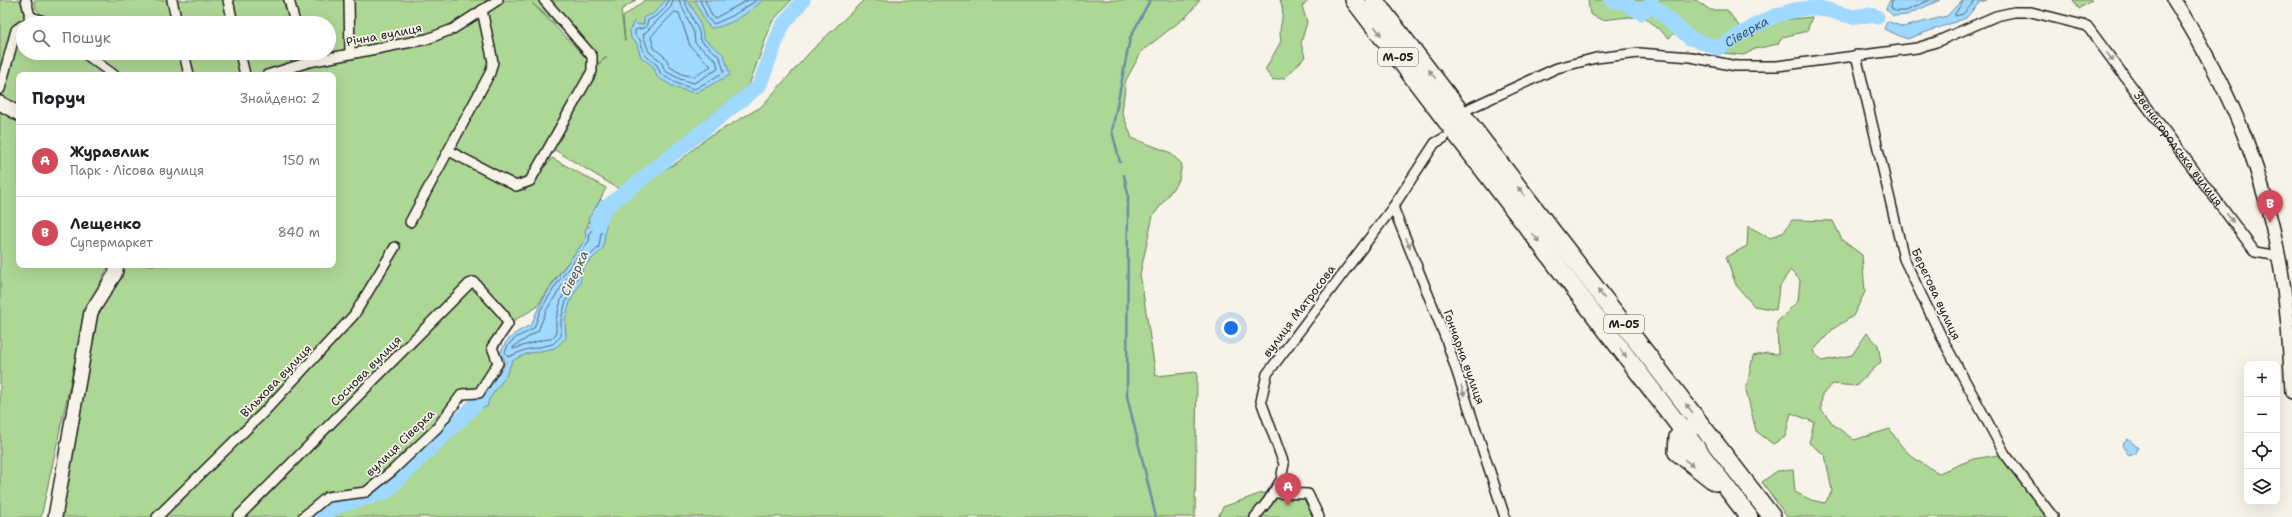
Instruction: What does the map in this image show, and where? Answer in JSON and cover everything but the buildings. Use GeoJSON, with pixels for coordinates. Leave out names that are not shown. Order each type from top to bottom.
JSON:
{"type":"FeatureCollection","features":[{"type":"Feature","properties":{"kind":"highway","name":"М-05"},"geometry":{"type":"LineString","coordinates":[[1354,0],[1456,109]]}},
{"type":"Feature","properties":{"kind":"highway","name":"М-05"},"geometry":{"type":"LineString","coordinates":[[1374,0],[1456,109],[1468,135],[1682,430]]}},
{"type":"Feature","properties":{"kind":"highway","name":"М-05"},"geometry":{"type":"LineString","coordinates":[[1468,135],[1772,517]]}},
{"type":"Feature","properties":{"kind":"highway"},"geometry":{"type":"LineString","coordinates":[[1740,475],[1702,434],[1694,429],[1682,430],[1678,437],[1677,452],[1733,496],[1749,517]]}},
{"type":"Feature","properties":{"kind":"street"},"geometry":{"type":"LineString","coordinates":[[26,0],[27,16]]}},
{"type":"Feature","properties":{"kind":"street"},"geometry":{"type":"LineString","coordinates":[[172,0],[175,16]]}},
{"type":"Feature","properties":{"kind":"street"},"geometry":{"type":"LineString","coordinates":[[228,0],[231,16]]}},
{"type":"Feature","properties":{"kind":"street"},"geometry":{"type":"LineString","coordinates":[[289,0],[293,16]]}},
{"type":"Feature","properties":{"kind":"street"},"geometry":{"type":"LineString","coordinates":[[349,0],[350,53]]}},
{"type":"Feature","properties":{"kind":"street","name":"Річна вулиця"},"geometry":{"type":"LineString","coordinates":[[336,56],[427,39],[453,29],[498,0]]}},
{"type":"Feature","properties":{"kind":"street"},"geometry":{"type":"LineString","coordinates":[[449,151],[516,186],[530,180],[592,71],[592,56],[544,0]]}},
{"type":"Feature","properties":{"kind":"street"},"geometry":{"type":"LineString","coordinates":[[2174,0],[2215,69],[2243,128],[2265,193],[2279,256],[2286,298],[2292,392]]}},
{"type":"Feature","properties":{"kind":"street"},"geometry":{"type":"LineString","coordinates":[[410,222],[490,73],[493,62],[482,10]]}},
{"type":"Feature","properties":{"kind":"street","name":"Звенигородська вулиця"},"geometry":{"type":"LineString","coordinates":[[1856,55],[1921,46],[1996,16],[2014,12],[2035,13],[2087,26],[2255,252],[2279,256]]}},
{"type":"Feature","properties":{"kind":"street"},"geometry":{"type":"LineString","coordinates":[[0,89],[16,30]]}},
{"type":"Feature","properties":{"kind":"street"},"geometry":{"type":"LineString","coordinates":[[1456,109],[1557,68],[1596,58],[1639,53],[1691,57],[1736,66],[1777,66],[1856,55]]}},
{"type":"Feature","properties":{"kind":"street","name":"Берегова вулиця"},"geometry":{"type":"LineString","coordinates":[[1856,55],[1904,259],[1944,342],[2005,454],[2053,517]]}},
{"type":"Feature","properties":{"kind":"street"},"geometry":{"type":"LineString","coordinates":[[94,60],[110,72]]}},
{"type":"Feature","properties":{"kind":"street"},"geometry":{"type":"LineString","coordinates":[[186,60],[188,72]]}},
{"type":"Feature","properties":{"kind":"street"},"geometry":{"type":"LineString","coordinates":[[242,60],[244,72]]}},
{"type":"Feature","properties":{"kind":"street","name":"Річна вулиця"},"geometry":{"type":"LineString","coordinates":[[277,72],[319,60]]}},
{"type":"Feature","properties":{"kind":"street"},"geometry":{"type":"LineString","coordinates":[[0,103],[16,112]]}},
{"type":"Feature","properties":{"kind":"street","name":"вулиця Матросова"},"geometry":{"type":"LineString","coordinates":[[1254,517],[1273,493],[1281,480],[1284,464],[1261,401],[1267,374],[1393,206],[1435,142],[1444,138]]}},
{"type":"Feature","properties":{"kind":"street","name":"Гончарна вулиця"},"geometry":{"type":"LineString","coordinates":[[1393,206],[1446,339],[1505,517]]}},
{"type":"Feature","properties":{"kind":"street","name":"Вільхова вулиця"},"geometry":{"type":"LineString","coordinates":[[157,517],[269,406],[354,315],[395,247]]}},
{"type":"Feature","properties":{"kind":"street"},"geometry":{"type":"LineString","coordinates":[[55,517],[91,312],[115,274],[116,268]]}},
{"type":"Feature","properties":{"kind":"street","name":"Соснова вулиця"},"geometry":{"type":"LineString","coordinates":[[238,517],[470,284],[474,282],[504,315],[508,324]]}},
{"type":"Feature","properties":{"kind":"street","name":"вулиця Сіверка"},"geometry":{"type":"LineString","coordinates":[[303,517],[327,497],[366,492],[392,471],[437,428],[462,394],[479,393],[498,363],[492,347],[508,324]]}},
{"type":"Feature","properties":{"kind":"street"},"geometry":{"type":"LineString","coordinates":[[1273,493],[1308,494],[1319,517]]}},
{"type":"Feature","properties":{"kind":"green space"},"geometry":{"type":"Polygon","coordinates":[[[0,0],[25,0],[29,16],[16,16],[16,30],[9,58],[16,46],[16,60],[336,60],[336,16],[44,16],[36,9],[34,0],[636,0],[621,10],[625,41],[623,17],[645,0],[791,0],[772,22],[749,85],[619,189],[545,144],[525,191],[552,158],[606,188],[588,223],[586,239],[555,279],[537,307],[508,324],[492,347],[498,363],[479,393],[462,394],[437,428],[366,492],[327,497],[303,517],[55,517],[91,312],[115,268],[336,268],[336,72],[16,72],[16,111],[0,103],[0,0]],[[532,3],[595,67],[607,57],[599,63],[532,3]]]}},
{"type":"Feature","properties":{"kind":"green space"},"geometry":{"type":"Polygon","coordinates":[[[864,0],[1200,0],[1188,15],[1142,51],[1126,80],[1122,112],[1132,138],[1169,152],[1182,164],[1179,180],[1153,216],[1140,274],[1156,376],[1197,372],[1195,517],[319,517],[338,506],[386,492],[466,413],[486,397],[502,370],[541,329],[583,254],[600,207],[678,162],[707,138],[761,107],[810,52],[864,0]]]}},
{"type":"Feature","properties":{"kind":"green space"},"geometry":{"type":"Polygon","coordinates":[[[1280,0],[1310,0],[1302,6],[1307,22],[1301,43],[1305,57],[1285,78],[1273,80],[1265,70],[1281,41],[1280,30],[1283,11],[1280,0]]]}},
{"type":"Feature","properties":{"kind":"green space"},"geometry":{"type":"Polygon","coordinates":[[[1588,0],[1696,0],[1710,10],[1727,10],[1739,26],[1757,32],[1781,20],[1812,17],[1807,31],[1783,37],[1778,44],[1755,49],[1744,55],[1723,53],[1696,45],[1676,32],[1669,38],[1646,18],[1629,17],[1602,20],[1590,14],[1588,0]]]}},
{"type":"Feature","properties":{"kind":"green space"},"geometry":{"type":"Polygon","coordinates":[[[2073,0],[2092,0],[2079,9],[2073,0]]]}},
{"type":"Feature","properties":{"kind":"green space"},"geometry":{"type":"Polygon","coordinates":[[[0,111],[16,118],[16,268],[108,268],[86,311],[41,517],[0,517],[0,111]]]}},
{"type":"Feature","properties":{"kind":"green space"},"geometry":{"type":"Polygon","coordinates":[[[1792,220],[1833,221],[1842,240],[1862,255],[1865,292],[1853,316],[1833,329],[1813,351],[1822,361],[1852,355],[1867,333],[1878,345],[1881,362],[1856,386],[1833,384],[1822,394],[1821,409],[1834,425],[1854,440],[1890,429],[1905,450],[1923,464],[1939,473],[1973,459],[2005,454],[2053,517],[1787,517],[1762,482],[1777,471],[1793,470],[1795,492],[1811,500],[1825,503],[1832,491],[1825,455],[1809,443],[1814,422],[1791,413],[1785,437],[1773,444],[1756,431],[1746,390],[1753,356],[1767,353],[1778,354],[1777,322],[1798,301],[1800,280],[1790,270],[1779,288],[1776,310],[1754,306],[1736,285],[1726,257],[1747,246],[1748,226],[1770,238],[1784,232],[1792,220]]]}},
{"type":"Feature","properties":{"kind":"green space"},"geometry":{"type":"Polygon","coordinates":[[[1262,493],[1304,496],[1314,517],[1218,517],[1223,507],[1262,493]]]}},
{"type":"Feature","properties":{"kind":"water"},"geometry":{"type":"Polygon","coordinates":[[[666,0],[686,0],[689,3],[698,18],[702,29],[703,38],[724,55],[730,75],[695,93],[676,88],[657,77],[654,67],[641,57],[636,42],[631,39],[630,30],[634,21],[638,25],[644,24],[644,17],[653,14],[666,0]]]}},
{"type":"Feature","properties":{"kind":"water"},"geometry":{"type":"Polygon","coordinates":[[[695,0],[763,0],[732,22],[711,28],[705,22],[695,0]]]}},
{"type":"Feature","properties":{"kind":"water"},"geometry":{"type":"Polygon","coordinates":[[[1890,0],[1940,0],[1907,15],[1893,16],[1886,9],[1890,0]]]}},
{"type":"Feature","properties":{"kind":"water"},"geometry":{"type":"Polygon","coordinates":[[[1962,0],[1987,0],[1980,2],[1966,18],[1907,39],[1884,29],[1887,21],[1903,27],[1947,16],[1962,0]]]}},
{"type":"Feature","properties":{"kind":"water"},"geometry":{"type":"Polygon","coordinates":[[[601,199],[608,210],[603,249],[583,267],[580,283],[570,302],[565,320],[566,338],[555,348],[526,354],[512,361],[506,376],[489,399],[487,407],[475,409],[460,421],[463,409],[483,397],[506,362],[500,353],[503,347],[516,333],[531,325],[548,291],[586,239],[585,229],[591,225],[588,219],[601,199]]]}},
{"type":"Feature","properties":{"kind":"water"},"geometry":{"type":"Polygon","coordinates":[[[2128,439],[2138,448],[2136,453],[2129,456],[2122,445],[2128,439]]]}},
{"type":"Feature","properties":{"kind":"waterway","name":"Сіверка"},"geometry":{"type":"LineString","coordinates":[[598,225],[604,209],[759,86],[782,26],[803,0]]}},
{"type":"Feature","properties":{"kind":"waterway"},"geometry":{"type":"LineString","coordinates":[[1120,162],[1112,131],[1130,38],[1150,0]]}},
{"type":"Feature","properties":{"kind":"waterway","name":"Сіверка"},"geometry":{"type":"LineString","coordinates":[[1611,0],[1625,3],[1641,13],[1651,4],[1690,38],[1718,48],[1764,21],[1801,9],[1818,8],[1850,16],[1871,15],[1877,17]]}},
{"type":"Feature","properties":{"kind":"waterway"},"geometry":{"type":"LineString","coordinates":[[1124,175],[1128,194],[1127,396],[1156,517]]}},
{"type":"Feature","properties":{"kind":"waterway","name":"Сіверка"},"geometry":{"type":"LineString","coordinates":[[319,517],[338,506],[386,492],[475,405]]}},
{"type":"Feature","properties":{"kind":"place","name":"Лещенко"},"geometry":{"type":"Point","coordinates":[2270,223]}},
{"type":"Feature","properties":{"kind":"place","name":"Журавлик"},"geometry":{"type":"Point","coordinates":[1288,506]}}]}
